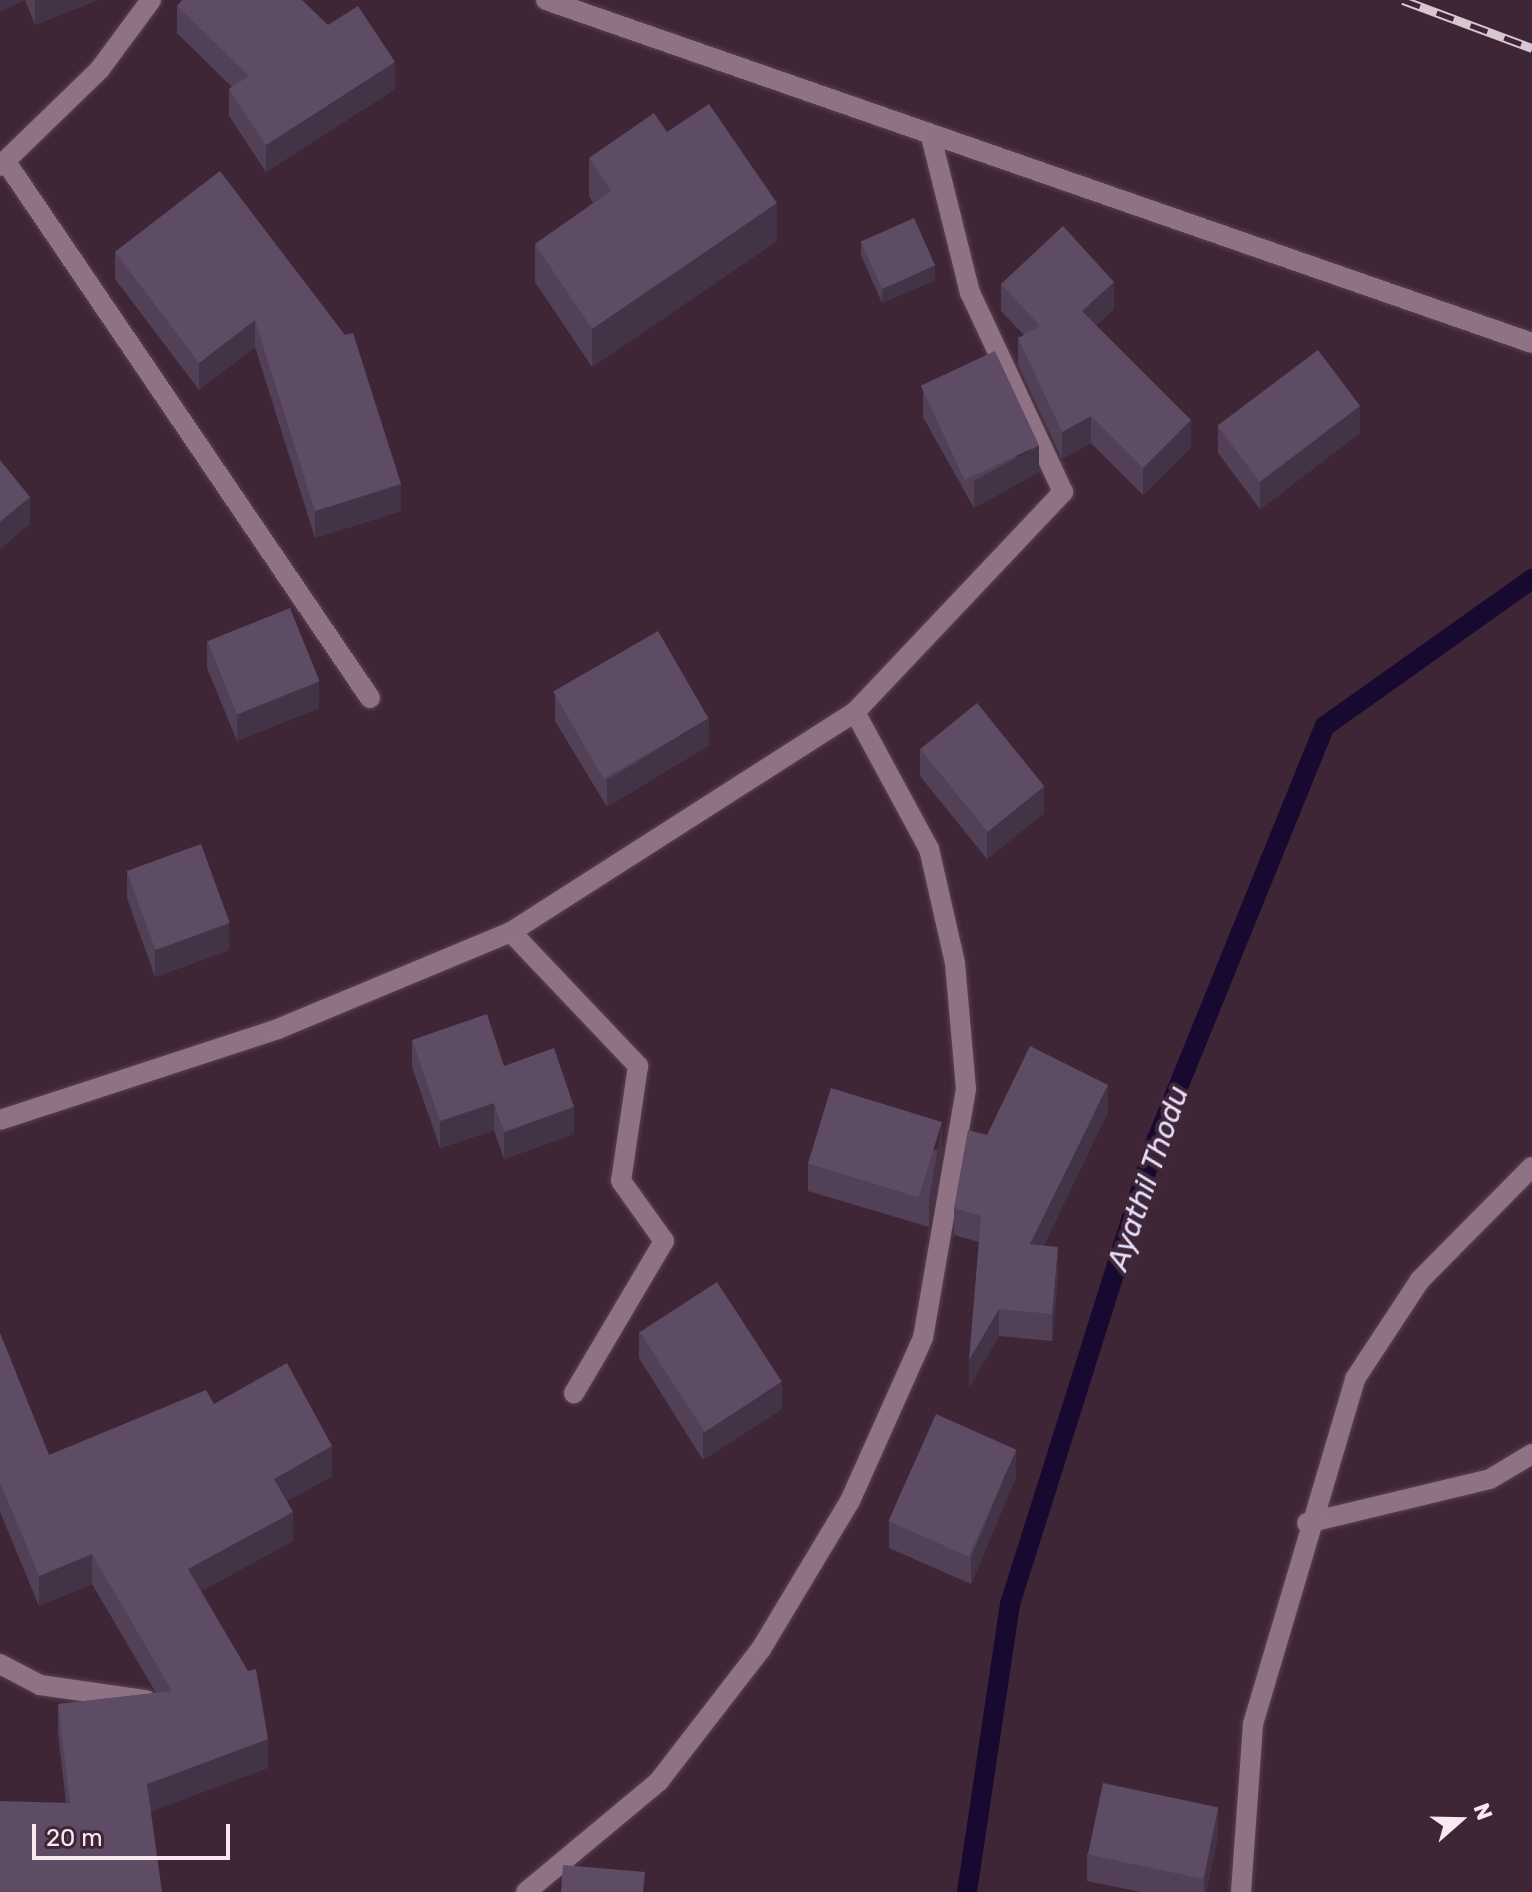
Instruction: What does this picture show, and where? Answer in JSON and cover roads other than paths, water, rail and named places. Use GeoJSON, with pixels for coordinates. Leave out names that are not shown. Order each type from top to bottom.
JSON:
{"type":"FeatureCollection","features":[{"type":"Feature","properties":{"kind":"street"},"geometry":{"type":"LineString","coordinates":[[151,0],[100,69],[3,164],[370,698]]}},
{"type":"Feature","properties":{"kind":"street"},"geometry":{"type":"LineString","coordinates":[[546,0],[931,137],[1532,343]]}},
{"type":"Feature","properties":{"kind":"street"},"geometry":{"type":"LineString","coordinates":[[0,1120],[278,1029],[511,932],[855,712],[1063,492],[970,293],[931,137]]}},
{"type":"Feature","properties":{"kind":"street"},"geometry":{"type":"LineString","coordinates":[[526,1892],[659,1781],[761,1649],[850,1501],[923,1338],[966,1089],[955,963],[929,849],[855,712]]}},
{"type":"Feature","properties":{"kind":"street"},"geometry":{"type":"LineString","coordinates":[[511,932],[638,1066],[621,1181],[664,1241],[574,1393]]}},
{"type":"Feature","properties":{"kind":"street"},"geometry":{"type":"LineString","coordinates":[[1241,1892],[1253,1724],[1307,1523],[1355,1379],[1420,1280],[1532,1167]]}},
{"type":"Feature","properties":{"kind":"street"},"geometry":{"type":"LineString","coordinates":[[1307,1523],[1490,1479],[1532,1454]]}},
{"type":"Feature","properties":{"kind":"street"},"geometry":{"type":"LineString","coordinates":[[0,1664],[40,1685],[148,1700]]}},
{"type":"Feature","properties":{"kind":"waterway","name":"Ayathil Thodu"},"geometry":{"type":"LineString","coordinates":[[967,1892],[1010,1604],[1157,1139],[1325,726],[1532,579]]}},
{"type":"Feature","properties":{"kind":"railway"},"geometry":{"type":"LineString","coordinates":[[1403,0],[1532,48]]}}]}
